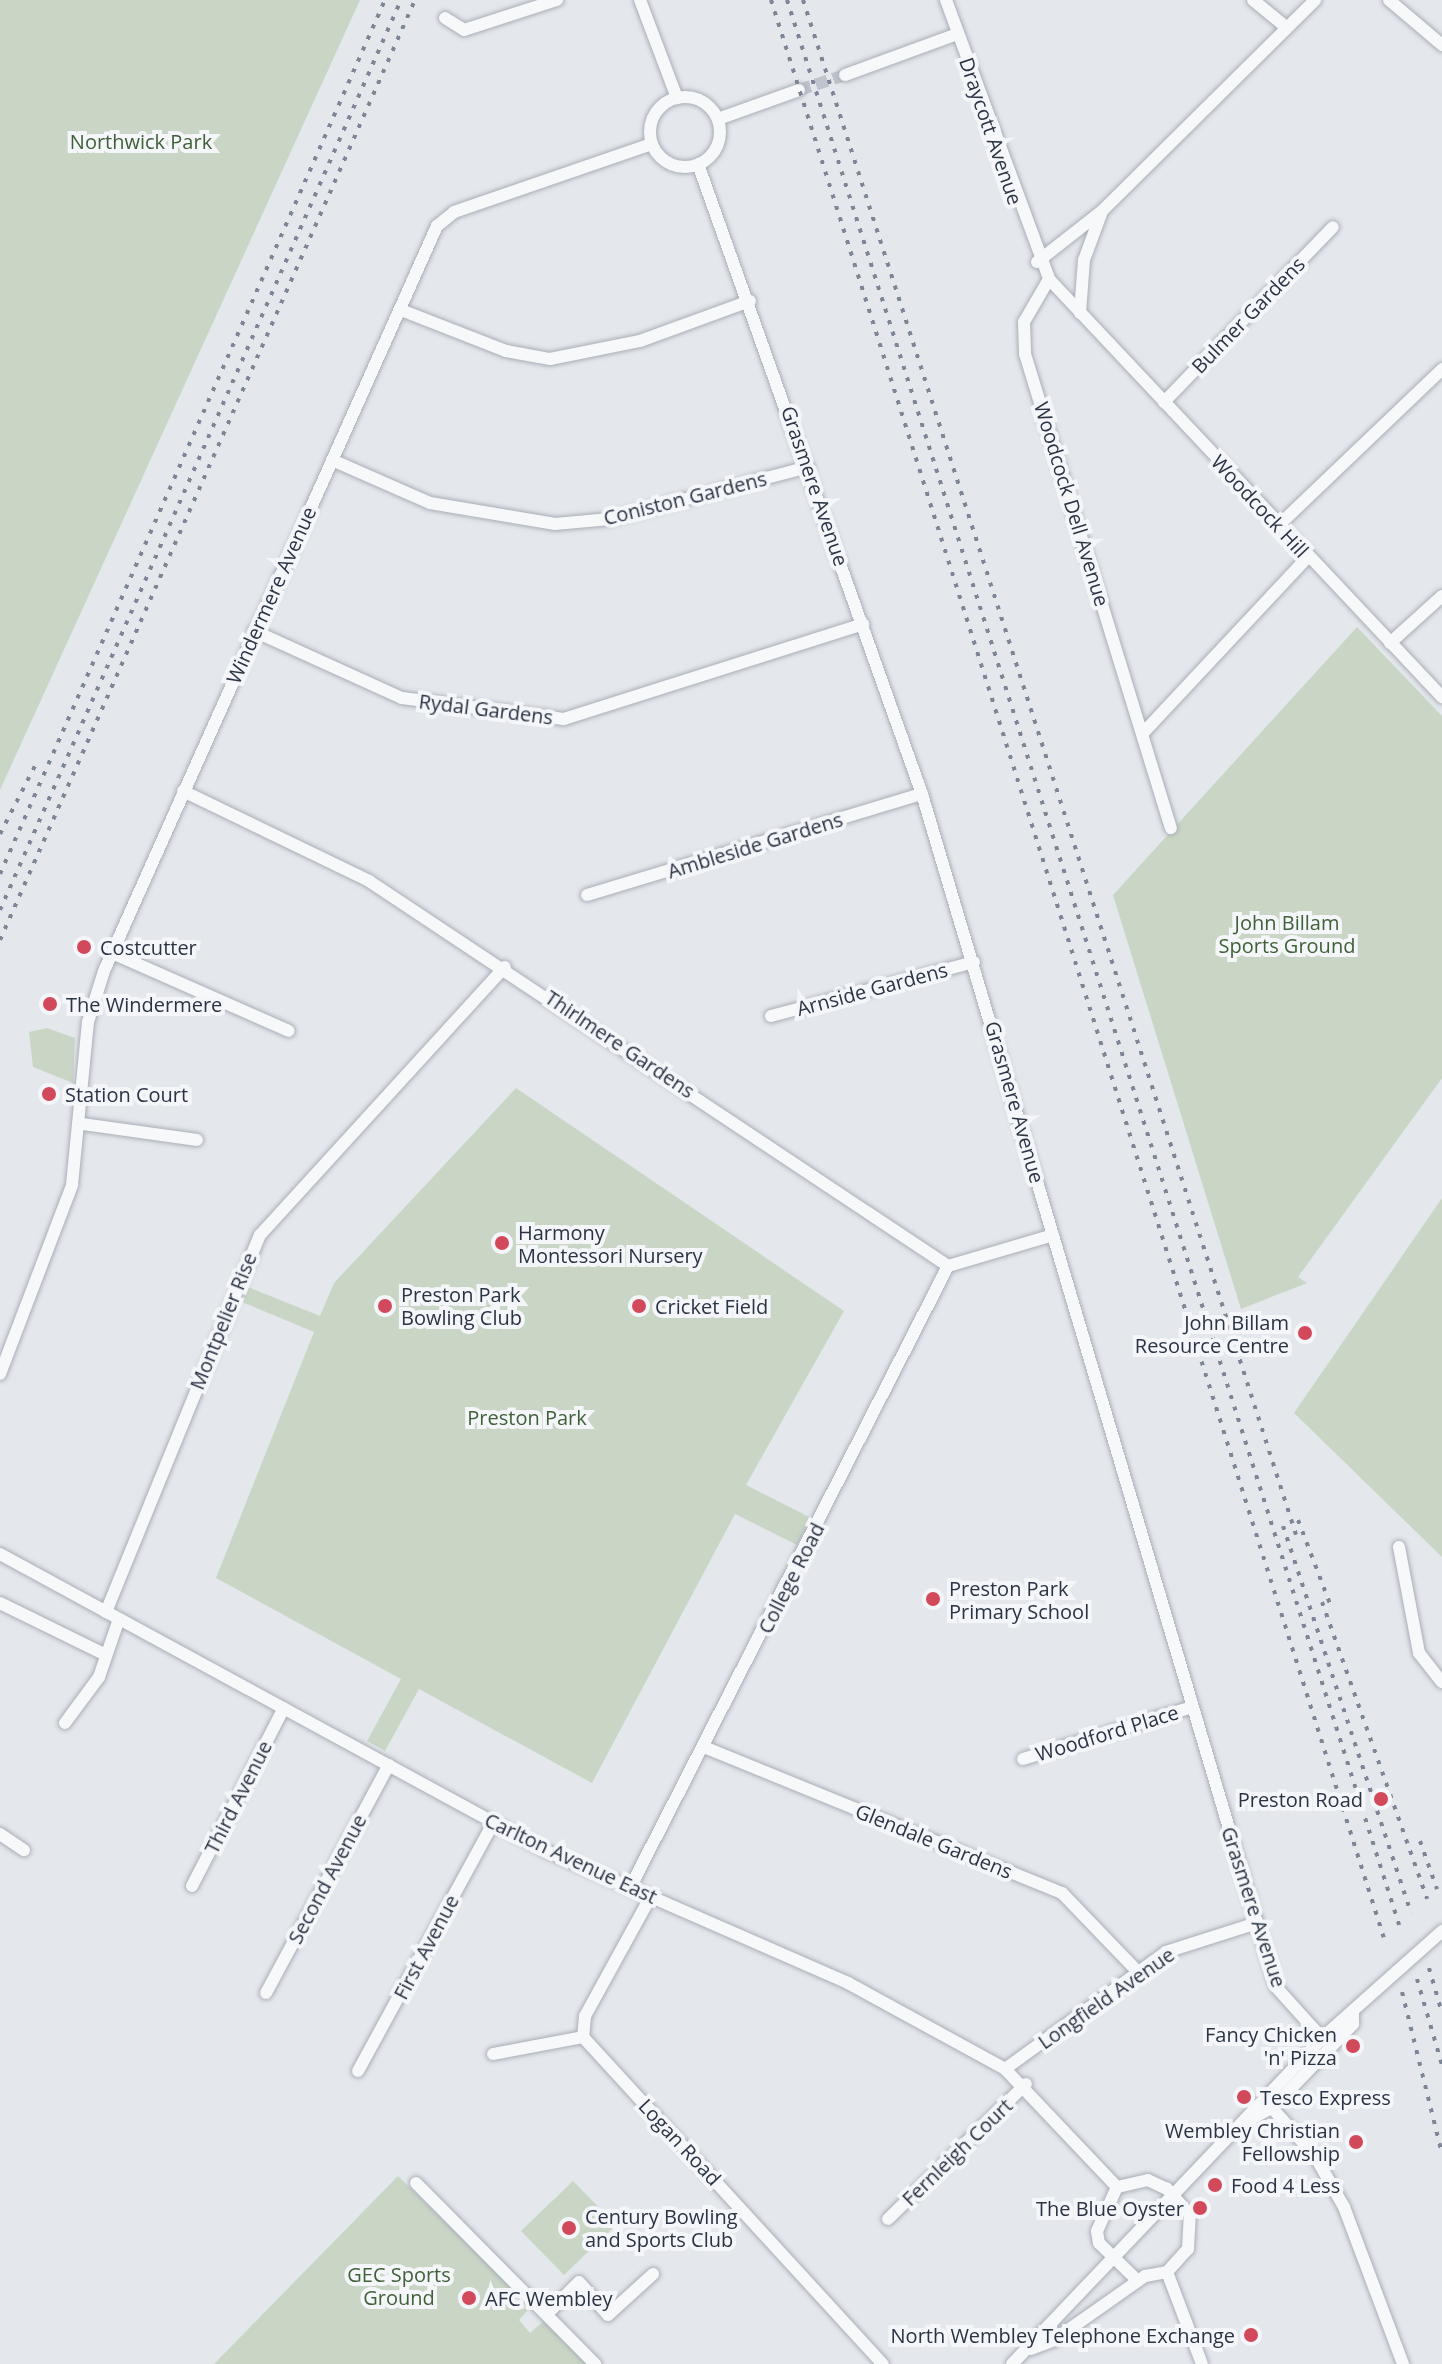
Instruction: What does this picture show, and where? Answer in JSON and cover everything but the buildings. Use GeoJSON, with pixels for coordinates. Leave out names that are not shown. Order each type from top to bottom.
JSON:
{"type":"FeatureCollection","features":[{"type":"Feature","properties":{"kind":"street"},"geometry":{"type":"LineString","coordinates":[[445,18],[464,30],[557,0]]}},
{"type":"Feature","properties":{"kind":"street"},"geometry":{"type":"LineString","coordinates":[[640,0],[677,98]]}},
{"type":"Feature","properties":{"kind":"street","name":"Draycott Avenue"},"geometry":{"type":"LineString","coordinates":[[946,0],[1037,262]]}},
{"type":"Feature","properties":{"kind":"street"},"geometry":{"type":"LineString","coordinates":[[1253,0],[1286,27]]}},
{"type":"Feature","properties":{"kind":"street"},"geometry":{"type":"LineString","coordinates":[[1037,262],[1102,211],[1315,0]]}},
{"type":"Feature","properties":{"kind":"street"},"geometry":{"type":"LineString","coordinates":[[1389,0],[1442,45]]}},
{"type":"Feature","properties":{"kind":"street"},"geometry":{"type":"LineString","coordinates":[[845,75],[957,34]]}},
{"type":"Feature","properties":{"kind":"street"},"geometry":{"type":"LineString","coordinates":[[718,119],[799,90]]}},
{"type":"Feature","properties":{"kind":"street"},"geometry":{"type":"LineString","coordinates":[[677,98],[698,99],[718,119],[718,143],[698,164],[674,165],[652,144],[652,120],[677,98]]}},
{"type":"Feature","properties":{"kind":"street","name":"Windermere Avenue"},"geometry":{"type":"LineString","coordinates":[[0,1374],[63,1216],[82,1124],[88,1022],[112,953],[437,226],[454,212],[652,144]]}},
{"type":"Feature","properties":{"kind":"street","name":"Grasmere Avenue"},"geometry":{"type":"LineString","coordinates":[[698,164],[750,301],[922,794],[1279,1992],[1322,2038]]}},
{"type":"Feature","properties":{"kind":"street"},"geometry":{"type":"LineString","coordinates":[[1080,313],[1084,260],[1102,211]]}},
{"type":"Feature","properties":{"kind":"street","name":"Bulmer Gardens"},"geometry":{"type":"LineString","coordinates":[[1164,402],[1333,227]]}},
{"type":"Feature","properties":{"kind":"street","name":"Woodcock Hill"},"geometry":{"type":"LineString","coordinates":[[1037,262],[1080,313],[1442,697]]}},
{"type":"Feature","properties":{"kind":"street","name":"Woodcock Dell Avenue"},"geometry":{"type":"LineString","coordinates":[[1049,279],[1024,322],[1025,354],[1144,732],[1171,828]]}},
{"type":"Feature","properties":{"kind":"street"},"geometry":{"type":"LineString","coordinates":[[401,310],[494,348],[550,359],[640,341],[750,301]]}},
{"type":"Feature","properties":{"kind":"street"},"geometry":{"type":"LineString","coordinates":[[1279,525],[1442,369]]}},
{"type":"Feature","properties":{"kind":"street","name":"Coniston Gardens"},"geometry":{"type":"LineString","coordinates":[[332,460],[430,503],[555,524],[610,519],[808,467]]}},
{"type":"Feature","properties":{"kind":"street"},"geometry":{"type":"LineString","coordinates":[[1144,732],[1308,557]]}},
{"type":"Feature","properties":{"kind":"street"},"geometry":{"type":"LineString","coordinates":[[1390,643],[1442,596]]}},
{"type":"Feature","properties":{"kind":"street","name":"Rydal Gardens"},"geometry":{"type":"LineString","coordinates":[[254,631],[402,698],[564,719],[863,624]]}},
{"type":"Feature","properties":{"kind":"street","name":"Thirlmere Gardens"},"geometry":{"type":"LineString","coordinates":[[183,791],[369,881],[505,967],[948,1266]]}},
{"type":"Feature","properties":{"kind":"street","name":"Ambleside Gardens"},"geometry":{"type":"LineString","coordinates":[[587,895],[922,794]]}},
{"type":"Feature","properties":{"kind":"street"},"geometry":{"type":"LineString","coordinates":[[112,953],[289,1031]]}},
{"type":"Feature","properties":{"kind":"street","name":"Arnside Gardens"},"geometry":{"type":"LineString","coordinates":[[771,1016],[974,962]]}},
{"type":"Feature","properties":{"kind":"street","name":"Montpelier Rise"},"geometry":{"type":"LineString","coordinates":[[106,1612],[260,1235],[505,967]]}},
{"type":"Feature","properties":{"kind":"street"},"geometry":{"type":"LineString","coordinates":[[82,1124],[197,1140]]}},
{"type":"Feature","properties":{"kind":"street"},"geometry":{"type":"LineString","coordinates":[[948,1266],[1053,1235]]}},
{"type":"Feature","properties":{"kind":"street","name":"College Road"},"geometry":{"type":"LineString","coordinates":[[630,1888],[948,1266]]}},
{"type":"Feature","properties":{"kind":"street"},"geometry":{"type":"LineString","coordinates":[[1399,1547],[1419,1653],[1442,1682]]}},
{"type":"Feature","properties":{"kind":"street","name":"Carlton Avenue East"},"geometry":{"type":"LineString","coordinates":[[0,1554],[493,1823],[630,1888],[848,1983],[1005,2069],[1026,2084],[1117,2187]]}},
{"type":"Feature","properties":{"kind":"street"},"geometry":{"type":"LineString","coordinates":[[0,1603],[104,1654]]}},
{"type":"Feature","properties":{"kind":"street"},"geometry":{"type":"LineString","coordinates":[[65,1723],[99,1677],[104,1654],[119,1619]]}},
{"type":"Feature","properties":{"kind":"street","name":"Woodford Place"},"geometry":{"type":"LineString","coordinates":[[1023,1759],[1192,1707]]}},
{"type":"Feature","properties":{"kind":"street","name":"Third Avenue"},"geometry":{"type":"LineString","coordinates":[[192,1886],[284,1708]]}},
{"type":"Feature","properties":{"kind":"street","name":"Glendale Gardens"},"geometry":{"type":"LineString","coordinates":[[704,1747],[1062,1893],[1138,1972]]}},
{"type":"Feature","properties":{"kind":"street","name":"Second Avenue"},"geometry":{"type":"LineString","coordinates":[[266,1993],[389,1765]]}},
{"type":"Feature","properties":{"kind":"street","name":"First Avenue"},"geometry":{"type":"LineString","coordinates":[[358,2071],[493,1823]]}},
{"type":"Feature","properties":{"kind":"street"},"geometry":{"type":"LineString","coordinates":[[0,1834],[24,1850]]}},
{"type":"Feature","properties":{"kind":"street"},"geometry":{"type":"LineString","coordinates":[[493,2054],[583,2037],[585,2016],[651,1896]]}},
{"type":"Feature","properties":{"kind":"street","name":"Longfield Avenue"},"geometry":{"type":"LineString","coordinates":[[1005,2069],[1138,1972],[1191,1941],[1257,1923]]}},
{"type":"Feature","properties":{"kind":"street"},"geometry":{"type":"LineString","coordinates":[[1012,2364],[1249,2120],[1322,2038],[1442,1931]]}},
{"type":"Feature","properties":{"kind":"street"},"geometry":{"type":"LineString","coordinates":[[1249,2120],[1272,2108],[1353,2024],[1353,2013]]}},
{"type":"Feature","properties":{"kind":"street","name":"Logan Road"},"geometry":{"type":"LineString","coordinates":[[583,2037],[883,2364]]}},
{"type":"Feature","properties":{"kind":"street","name":"Fernleigh Court"},"geometry":{"type":"LineString","coordinates":[[888,2219],[1026,2084]]}},
{"type":"Feature","properties":{"kind":"street"},"geometry":{"type":"LineString","coordinates":[[1272,2108],[1315,2156],[1344,2207],[1403,2364]]}},
{"type":"Feature","properties":{"kind":"street"},"geometry":{"type":"LineString","coordinates":[[1024,2351],[1054,2340],[1138,2281],[1167,2272],[1188,2249],[1192,2233],[1190,2215],[1175,2196],[1148,2180],[1117,2187],[1097,2231],[1114,2260],[1138,2281]]}},
{"type":"Feature","properties":{"kind":"street"},"geometry":{"type":"LineString","coordinates":[[416,2183],[549,2312],[595,2364]]}},
{"type":"Feature","properties":{"kind":"street"},"geometry":{"type":"LineString","coordinates":[[1167,2272],[1202,2364]]}},
{"type":"Feature","properties":{"kind":"street"},"geometry":{"type":"LineString","coordinates":[[549,2312],[579,2282],[608,2315],[653,2274]]}},
{"type":"Feature","properties":{"kind":"green space","name":"Northwick Park"},"geometry":{"type":"Polygon","coordinates":[[[0,0],[360,0],[0,790],[0,0]]]}},
{"type":"Feature","properties":{"kind":"green space","name":"John Billam Sports Ground"},"geometry":{"type":"Polygon","coordinates":[[[1357,627],[1442,716],[1442,1078],[1298,1277],[1307,1283],[1241,1309],[1113,895],[1357,627]]]}},
{"type":"Feature","properties":{"kind":"green space"},"geometry":{"type":"Polygon","coordinates":[[[47,1028],[75,1038],[73,1083],[33,1067],[29,1032],[47,1028]]]}},
{"type":"Feature","properties":{"kind":"green space","name":"Preston Park"},"geometry":{"type":"Polygon","coordinates":[[[516,1088],[844,1311],[746,1485],[811,1518],[797,1545],[735,1514],[592,1783],[419,1689],[385,1751],[367,1741],[401,1679],[216,1578],[314,1332],[242,1302],[248,1287],[320,1316],[334,1283],[516,1088]]]}},
{"type":"Feature","properties":{"kind":"green space"},"geometry":{"type":"Polygon","coordinates":[[[1442,1198],[1442,1557],[1294,1413],[1442,1198]]]}},
{"type":"Feature","properties":{"kind":"green space","name":"GEC Sports Ground"},"geometry":{"type":"Polygon","coordinates":[[[398,2176],[519,2294],[511,2302],[528,2310],[519,2320],[530,2333],[544,2321],[586,2364],[214,2364],[398,2176]]]}},
{"type":"Feature","properties":{"kind":"green space","name":"Century Bowling and Sports Club"},"geometry":{"type":"Polygon","coordinates":[[[573,2181],[616,2225],[564,2275],[521,2231],[573,2181]]]}},
{"type":"Feature","properties":{"kind":"tunnel"},"geometry":{"type":"LineString","coordinates":[[799,90],[845,75]]}},
{"type":"Feature","properties":{"kind":"railway"},"geometry":{"type":"LineString","coordinates":[[0,874],[385,0]]}},
{"type":"Feature","properties":{"kind":"railway"},"geometry":{"type":"LineString","coordinates":[[0,910],[401,0]]}},
{"type":"Feature","properties":{"kind":"railway"},"geometry":{"type":"LineString","coordinates":[[0,940],[415,0]]}},
{"type":"Feature","properties":{"kind":"railway"},"geometry":{"type":"LineString","coordinates":[[771,0],[1384,1938]]}},
{"type":"Feature","properties":{"kind":"railway"},"geometry":{"type":"LineString","coordinates":[[787,0],[1399,1925]]}},
{"type":"Feature","properties":{"kind":"railway"},"geometry":{"type":"LineString","coordinates":[[803,0],[1296,1535]]}},
{"type":"Feature","properties":{"kind":"railway"},"geometry":{"type":"LineString","coordinates":[[0,834],[37,762]]}},
{"type":"Feature","properties":{"kind":"railway"},"geometry":{"type":"LineString","coordinates":[[1298,1520],[1332,1609]]}},
{"type":"Feature","properties":{"kind":"railway"},"geometry":{"type":"LineString","coordinates":[[1283,1526],[1411,1913]]}},
{"type":"Feature","properties":{"kind":"railway"},"geometry":{"type":"LineString","coordinates":[[1322,1602],[1427,1899]]}},
{"type":"Feature","properties":{"kind":"railway"},"geometry":{"type":"LineString","coordinates":[[1420,1841],[1437,1889]]}},
{"type":"Feature","properties":{"kind":"railway"},"geometry":{"type":"LineString","coordinates":[[1429,1968],[1442,2013]]}},
{"type":"Feature","properties":{"kind":"railway"},"geometry":{"type":"LineString","coordinates":[[1417,1979],[1442,2065]]}},
{"type":"Feature","properties":{"kind":"railway"},"geometry":{"type":"LineString","coordinates":[[1402,1992],[1442,2154]]}},
{"type":"Feature","properties":{"kind":"place","name":"Costcutter"},"geometry":{"type":"Point","coordinates":[84,947]}},
{"type":"Feature","properties":{"kind":"place","name":"The Windermere"},"geometry":{"type":"Point","coordinates":[50,1004]}},
{"type":"Feature","properties":{"kind":"place","name":"Station Court"},"geometry":{"type":"Point","coordinates":[49,1094]}},
{"type":"Feature","properties":{"kind":"place","name":"Harmony Montessori Nursery"},"geometry":{"type":"Point","coordinates":[502,1243]}},
{"type":"Feature","properties":{"kind":"place","name":"Preston Park Bowling Club"},"geometry":{"type":"Point","coordinates":[385,1306]}},
{"type":"Feature","properties":{"kind":"place","name":"Cricket Field"},"geometry":{"type":"Point","coordinates":[639,1306]}},
{"type":"Feature","properties":{"kind":"place","name":"John Billam Resource Centre"},"geometry":{"type":"Point","coordinates":[1305,1333]}},
{"type":"Feature","properties":{"kind":"place","name":"Preston Park Primary School"},"geometry":{"type":"Point","coordinates":[933,1599]}},
{"type":"Feature","properties":{"kind":"place","name":"Preston Road"},"geometry":{"type":"Point","coordinates":[1381,1799]}},
{"type":"Feature","properties":{"kind":"place","name":"Fancy Chicken 'n' Pizza"},"geometry":{"type":"Point","coordinates":[1353,2046]}},
{"type":"Feature","properties":{"kind":"place","name":"Tesco Express"},"geometry":{"type":"Point","coordinates":[1244,2097]}},
{"type":"Feature","properties":{"kind":"place","name":"Wembley Christian Fellowship"},"geometry":{"type":"Point","coordinates":[1356,2142]}},
{"type":"Feature","properties":{"kind":"place","name":"Food 4 Less"},"geometry":{"type":"Point","coordinates":[1215,2185]}},
{"type":"Feature","properties":{"kind":"place","name":"The Blue Oyster"},"geometry":{"type":"Point","coordinates":[1200,2208]}},
{"type":"Feature","properties":{"kind":"place","name":"Century Bowling and Sports Club"},"geometry":{"type":"Point","coordinates":[569,2228]}},
{"type":"Feature","properties":{"kind":"place","name":"AFC Wembley"},"geometry":{"type":"Point","coordinates":[469,2298]}},
{"type":"Feature","properties":{"kind":"place","name":"North Wembley Telephone Exchange"},"geometry":{"type":"Point","coordinates":[1251,2335]}}]}
